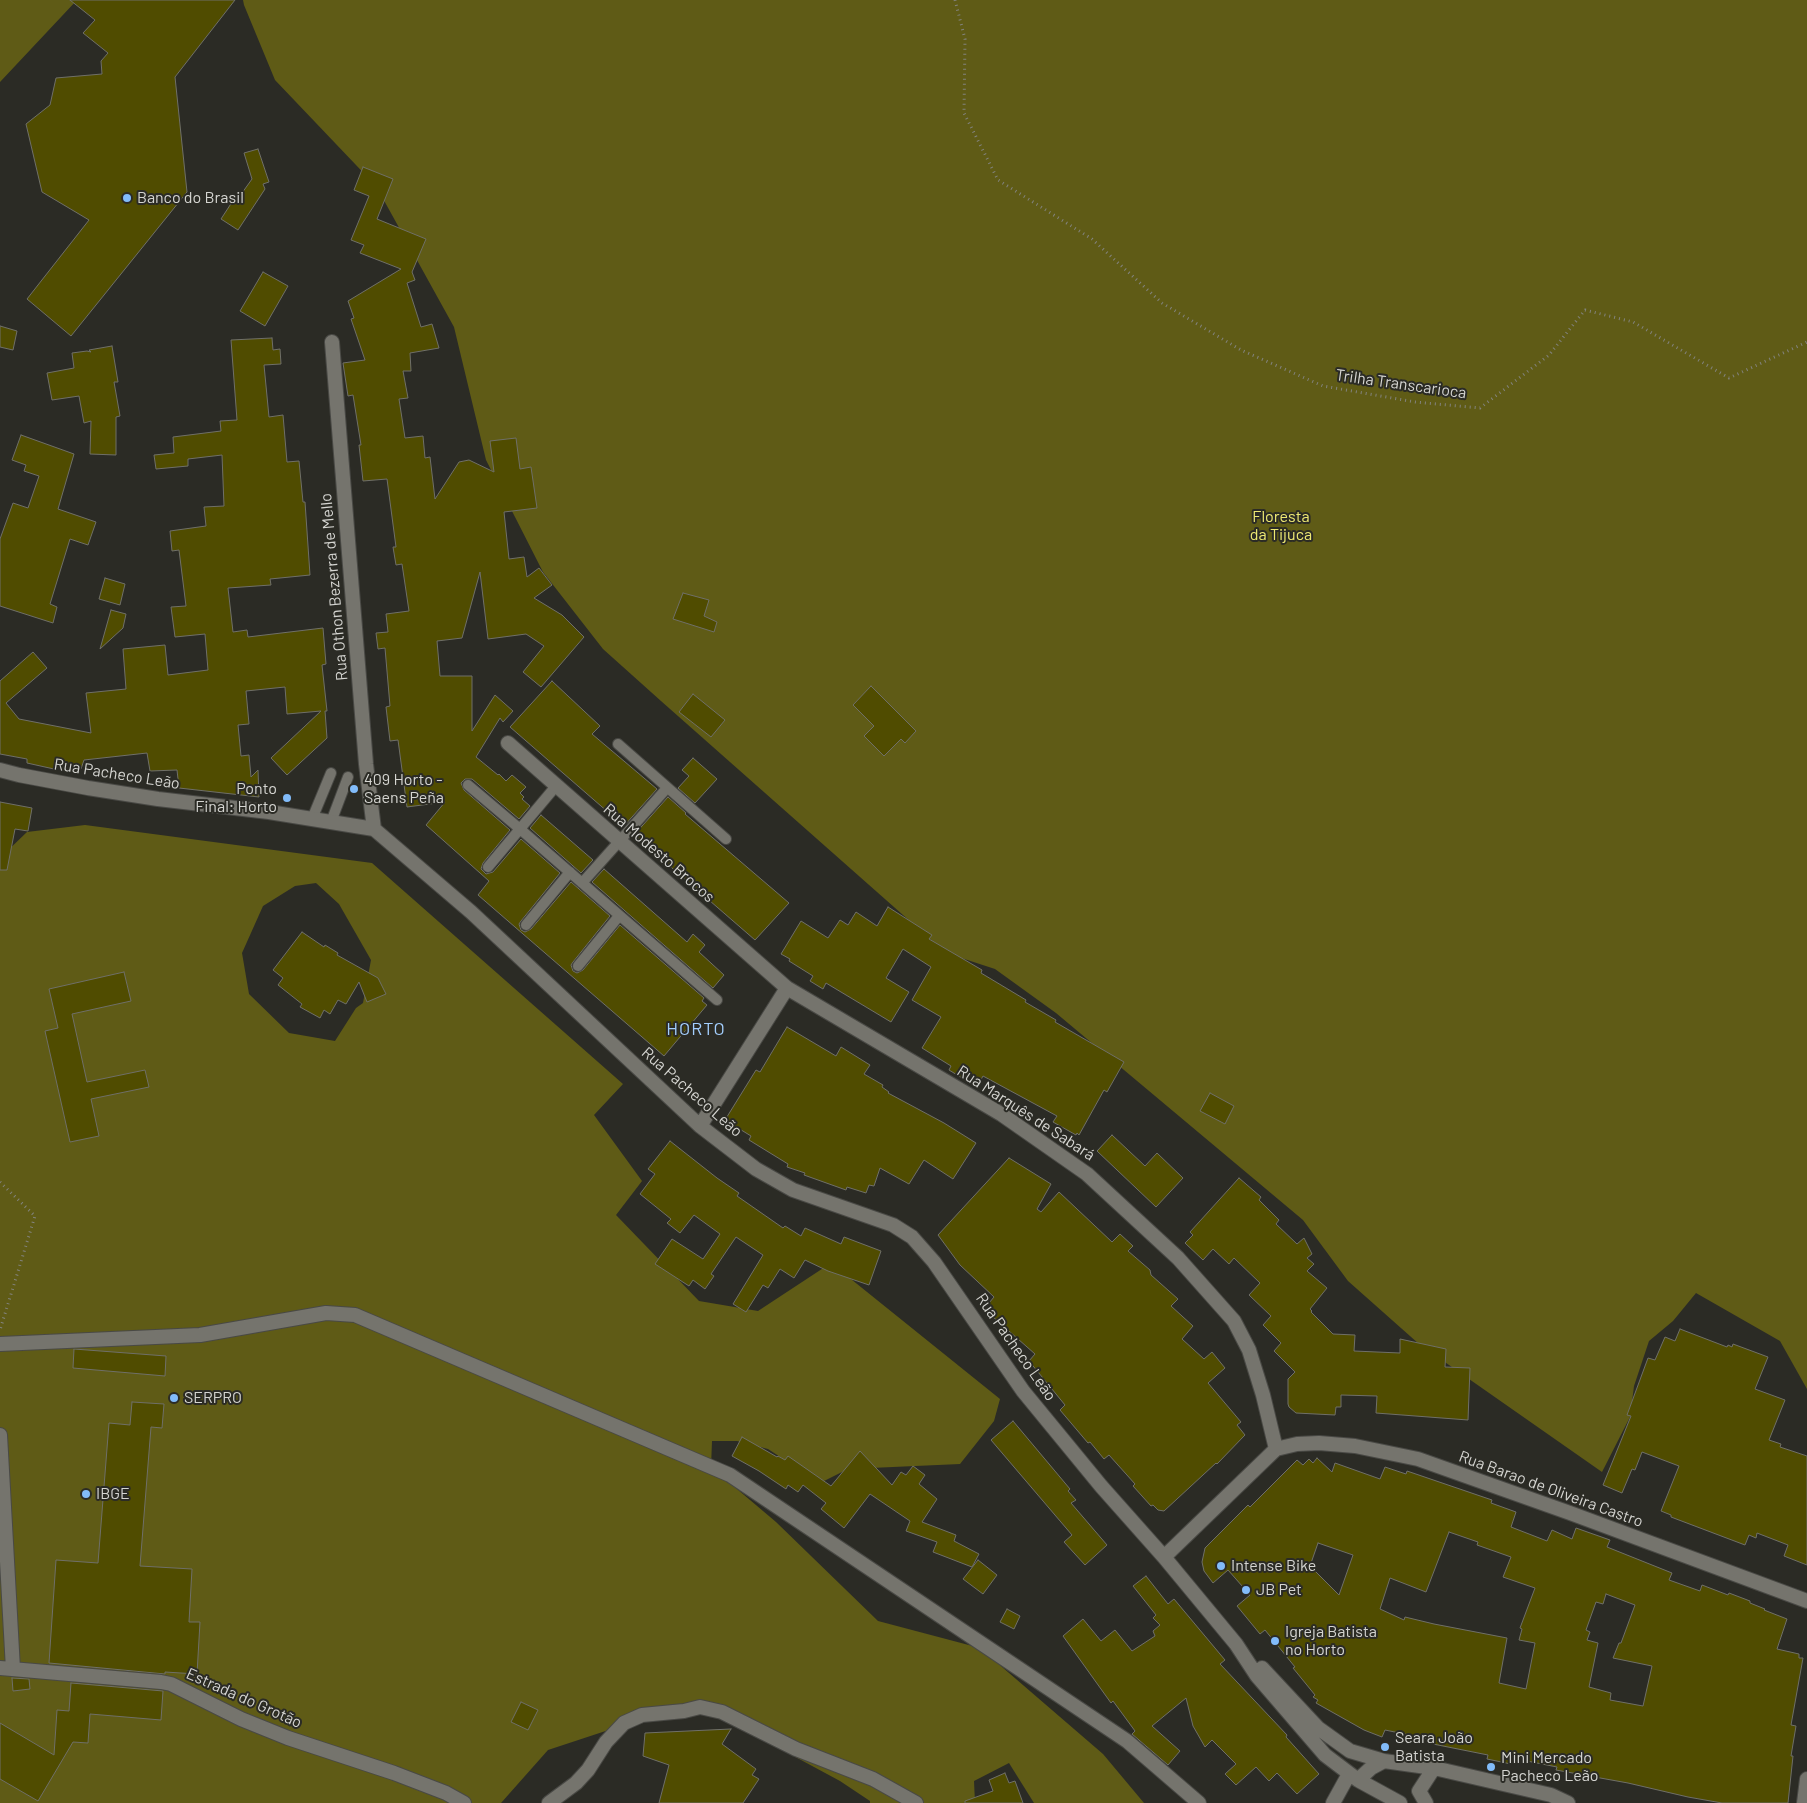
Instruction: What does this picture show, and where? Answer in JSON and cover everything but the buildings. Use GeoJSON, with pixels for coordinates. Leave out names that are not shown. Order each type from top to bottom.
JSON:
{"type":"FeatureCollection","features":[{"type":"Feature","properties":{"kind":"street","name":"Rua Othon Bezerra de Mello"},"geometry":{"type":"LineString","coordinates":[[332,342],[365,754],[374,829]]}},
{"type":"Feature","properties":{"kind":"street","name":"Rua Modesto Brocos"},"geometry":{"type":"LineString","coordinates":[[508,743],[787,988]]}},
{"type":"Feature","properties":{"kind":"street","name":"Rua Pacheco Leão"},"geometry":{"type":"LineString","coordinates":[[0,770],[19,776],[88,788],[374,829],[471,912],[700,1126],[756,1169],[792,1190],[893,1225],[912,1237],[934,1262],[1023,1391],[1101,1486],[1164,1557],[1236,1644],[1257,1676],[1325,1755],[1354,1777],[1400,1803]]}},
{"type":"Feature","properties":{"kind":"street"},"geometry":{"type":"LineString","coordinates":[[700,1126],[787,988]]}},
{"type":"Feature","properties":{"kind":"street","name":"Rua Marquês de Sabará"},"geometry":{"type":"LineString","coordinates":[[787,988],[1001,1114],[1087,1174],[1178,1258],[1234,1322],[1249,1350],[1263,1395],[1276,1449]]}},
{"type":"Feature","properties":{"kind":"street"},"geometry":{"type":"LineString","coordinates":[[0,1344],[200,1335],[326,1313],[355,1315],[730,1475],[1127,1741],[1199,1803]]}},
{"type":"Feature","properties":{"kind":"street"},"geometry":{"type":"LineString","coordinates":[[0,1435],[7,1669]]}},
{"type":"Feature","properties":{"kind":"street","name":"Rua Barao de Oliveira Castro"},"geometry":{"type":"LineString","coordinates":[[1276,1449],[1319,1443],[1355,1446],[1418,1460],[1807,1601]]}},
{"type":"Feature","properties":{"kind":"street"},"geometry":{"type":"LineString","coordinates":[[1164,1557],[1276,1449]]}},
{"type":"Feature","properties":{"kind":"street","name":"Rua Pacheco Leão"},"geometry":{"type":"LineString","coordinates":[[1236,1644],[1263,1668],[1318,1728],[1350,1751],[1384,1761],[1434,1768],[1551,1795],[1568,1803]]}},
{"type":"Feature","properties":{"kind":"street","name":"Estrada do Grotão"},"geometry":{"type":"LineString","coordinates":[[7,1669],[171,1684],[241,1719],[288,1738],[394,1773],[446,1793],[464,1803]]}},
{"type":"Feature","properties":{"kind":"street"},"geometry":{"type":"LineString","coordinates":[[549,1803],[576,1783],[588,1770],[606,1742],[624,1722],[642,1715],[684,1711],[700,1707],[722,1712],[796,1749],[873,1779],[916,1803]]}},
{"type":"Feature","properties":{"kind":"street"},"geometry":{"type":"LineString","coordinates":[[1333,1803],[1354,1777],[1384,1761]]}},
{"type":"Feature","properties":{"kind":"street"},"geometry":{"type":"LineString","coordinates":[[1426,1803],[1419,1791],[1434,1768]]}},
{"type":"Feature","properties":{"kind":"street"},"geometry":{"type":"LineString","coordinates":[[1804,1803],[1807,1779]]}},
{"type":"Feature","properties":{"kind":"lane"},"geometry":{"type":"LineString","coordinates":[[618,744],[726,839]]}},
{"type":"Feature","properties":{"kind":"lane"},"geometry":{"type":"LineString","coordinates":[[312,819],[331,773]]}},
{"type":"Feature","properties":{"kind":"lane"},"geometry":{"type":"LineString","coordinates":[[331,822],[348,776]]}},
{"type":"Feature","properties":{"kind":"lane"},"geometry":{"type":"LineString","coordinates":[[468,785],[716,1000]]}},
{"type":"Feature","properties":{"kind":"lane"},"geometry":{"type":"LineString","coordinates":[[488,867],[556,786]]}},
{"type":"Feature","properties":{"kind":"lane"},"geometry":{"type":"LineString","coordinates":[[582,883],[667,788]]}},
{"type":"Feature","properties":{"kind":"lane"},"geometry":{"type":"LineString","coordinates":[[526,925],[570,872]]}},
{"type":"Feature","properties":{"kind":"lane"},"geometry":{"type":"LineString","coordinates":[[578,966],[619,916]]}},
{"type":"Feature","properties":{"kind":"path","name":"Trilha Transcarioca"},"geometry":{"type":"LineString","coordinates":[[955,0],[965,39],[964,113],[998,180],[1092,239],[1162,303],[1241,350],[1323,386],[1415,402],[1480,408],[1549,355],[1585,310],[1633,322],[1729,378],[1807,342]]}},
{"type":"Feature","properties":{"kind":"path"},"geometry":{"type":"LineString","coordinates":[[0,1182],[35,1216],[0,1331]]}},
{"type":"Feature","properties":{"kind":"green space"},"geometry":{"type":"Polygon","coordinates":[[[0,0],[77,0],[0,82],[0,0]]]}},
{"type":"Feature","properties":{"kind":"green space","name":"Floresta da Tijuca"},"geometry":{"type":"Polygon","coordinates":[[[243,0],[1807,0],[1807,1389],[1780,1341],[1696,1293],[1673,1321],[1649,1341],[1634,1386],[1630,1417],[1602,1472],[1419,1344],[1348,1281],[1303,1220],[1056,1013],[995,969],[946,953],[661,701],[603,649],[543,572],[486,460],[454,327],[376,186],[275,80],[243,0]]]}},
{"type":"Feature","properties":{"kind":"green space"},"geometry":{"type":"Polygon","coordinates":[[[85,825],[372,863],[623,1084],[594,1115],[642,1181],[616,1215],[699,1301],[758,1311],[831,1263],[1000,1399],[994,1421],[960,1464],[848,1469],[820,1483],[768,1449],[737,1441],[712,1441],[711,1467],[776,1522],[878,1621],[980,1648],[1103,1754],[1144,1803],[1034,1803],[1009,1763],[974,1781],[975,1803],[870,1803],[870,1801],[840,1781],[710,1711],[651,1716],[548,1750],[501,1803],[0,1803],[0,858],[27,832],[85,825]],[[316,883],[295,886],[263,906],[242,953],[249,994],[289,1033],[335,1041],[356,1008],[363,1003],[371,960],[339,904],[316,883]]]}},
{"type":"Feature","properties":{"kind":"place","name":"Banco do Brasil"},"geometry":{"type":"Point","coordinates":[127,198]}},
{"type":"Feature","properties":{"kind":"place","name":"409 Horto - Saens Peña"},"geometry":{"type":"Point","coordinates":[354,789]}},
{"type":"Feature","properties":{"kind":"place","name":"Ponto Final: Horto"},"geometry":{"type":"Point","coordinates":[287,798]}},
{"type":"Feature","properties":{"kind":"place","name":"SERPRO"},"geometry":{"type":"Point","coordinates":[174,1398]}},
{"type":"Feature","properties":{"kind":"place","name":"IBGE"},"geometry":{"type":"Point","coordinates":[86,1494]}},
{"type":"Feature","properties":{"kind":"place","name":"Intense Bike"},"geometry":{"type":"Point","coordinates":[1221,1566]}},
{"type":"Feature","properties":{"kind":"place","name":"JB Pet"},"geometry":{"type":"Point","coordinates":[1246,1590]}},
{"type":"Feature","properties":{"kind":"place","name":"Igreja Batista no Horto"},"geometry":{"type":"Point","coordinates":[1275,1641]}},
{"type":"Feature","properties":{"kind":"place","name":"Seara João Batista"},"geometry":{"type":"Point","coordinates":[1385,1747]}},
{"type":"Feature","properties":{"kind":"place","name":"Mini Mercado Pacheco Leão"},"geometry":{"type":"Point","coordinates":[1491,1767]}},
{"type":"Feature","properties":{"kind":"district","name":"HORTO"},"geometry":{"type":"Point","coordinates":[696,1029]}}]}
